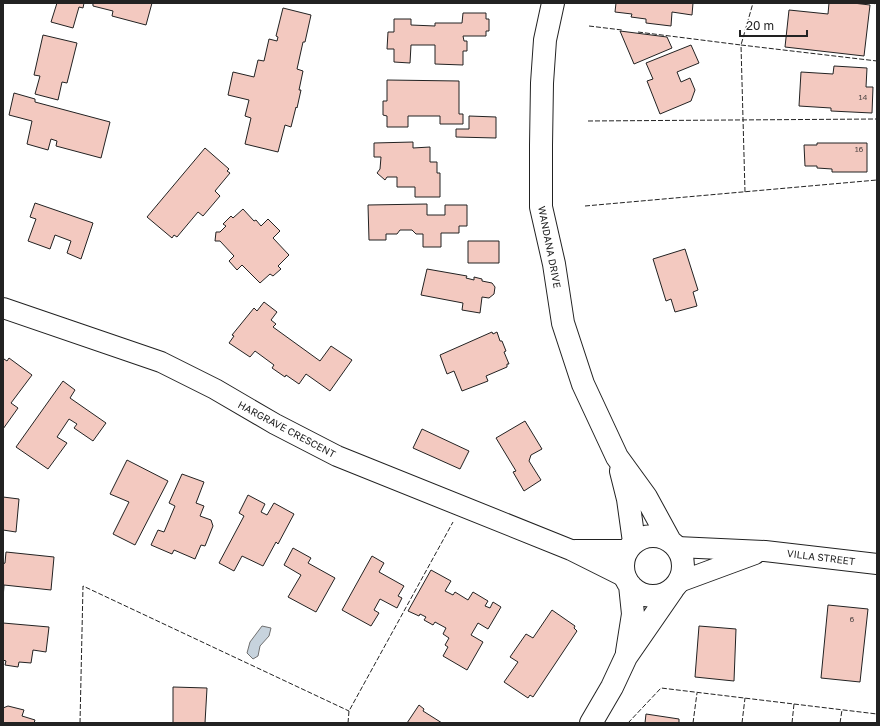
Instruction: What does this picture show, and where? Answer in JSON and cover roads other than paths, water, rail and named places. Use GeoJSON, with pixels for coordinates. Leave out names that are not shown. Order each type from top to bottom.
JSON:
{"type":"FeatureCollection","features":[{"type":"Feature","properties":{"kind":"street","name":"WANDANA DRIVE"},"geometry":{"type":"LineString","coordinates":[[553,3],[545,40],[542,83],[541,207],[554,264],[563,323],[583,384],[617,456],[646,497],[673,544]]}},
{"type":"Feature","properties":{"kind":"street","name":"HARGRAVE CRESCENT"},"geometry":{"type":"LineString","coordinates":[[3,308],[161,362],[215,389],[275,424],[336,456],[571,550],[627,581]]}},
{"type":"Feature","properties":{"kind":"street","name":"WANDANA DRIVE"},"geometry":{"type":"LineString","coordinates":[[617,456],[628,499],[631,546]]}},
{"type":"Feature","properties":{"kind":"street"},"geometry":{"type":"LineString","coordinates":[[591,723],[612,687],[626,657],[683,574],[684,564],[682,555],[673,544],[661,537],[652,536],[642,538],[631,546],[624,558],[623,568],[633,614],[626,657]]}},
{"type":"Feature","properties":{"kind":"street","name":"VILLA STREET"},"geometry":{"type":"LineString","coordinates":[[673,544],[765,551],[877,564]]}},
{"type":"Feature","properties":{"kind":"street","name":"HARGRAVE CRESCENT"},"geometry":{"type":"LineString","coordinates":[[571,550],[631,546]]}},
{"type":"Feature","properties":{"kind":"street","name":"VILLA STREET"},"geometry":{"type":"LineString","coordinates":[[676,586],[765,551]]}},
{"type":"Feature","properties":{"kind":"street"},"geometry":{"type":"LineString","coordinates":[[627,581],[637,591],[646,595],[655,596],[664,594],[676,586]]}}]}
